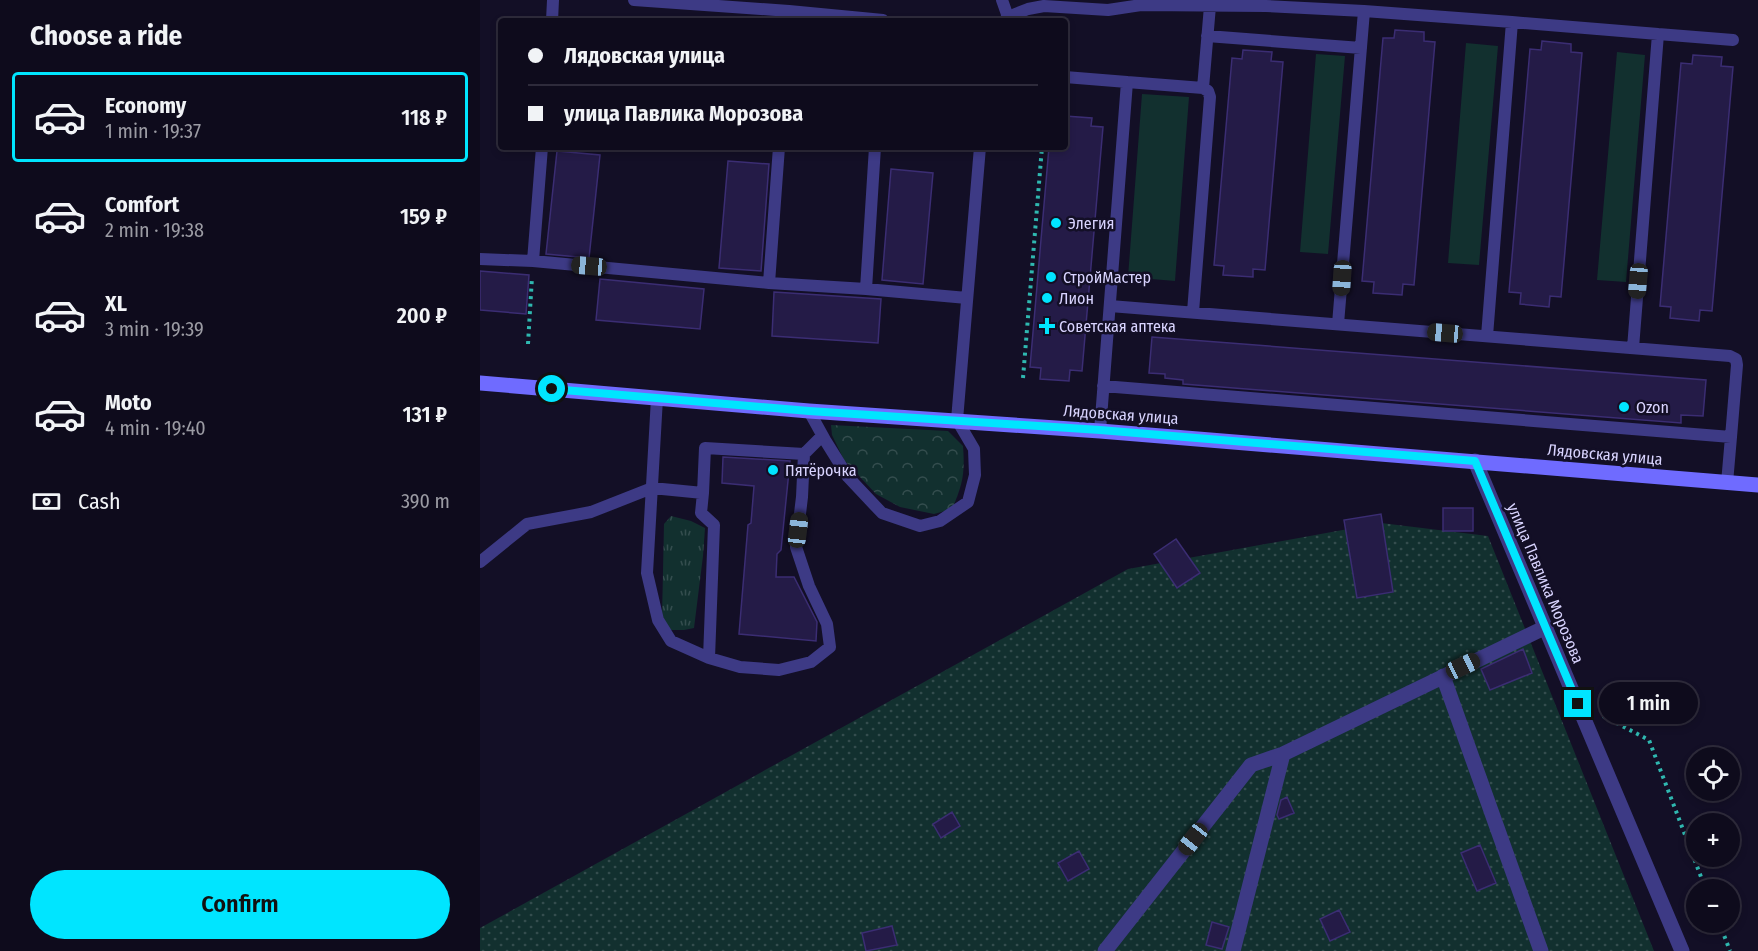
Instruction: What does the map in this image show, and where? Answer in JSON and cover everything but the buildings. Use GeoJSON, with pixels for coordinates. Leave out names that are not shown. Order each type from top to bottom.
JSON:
{"type":"FeatureCollection","features":[{"type":"Feature","properties":{"kind":"main road","name":"Лядовская улица"},"geometry":{"type":"LineString","coordinates":[[480,383],[809,411],[1100,430],[1758,485]]}},
{"type":"Feature","properties":{"kind":"street","name":"улица Павлика Морозова"},"geometry":{"type":"LineString","coordinates":[[1475,461],[1682,951]]}},
{"type":"Feature","properties":{"kind":"street"},"geometry":{"type":"LineString","coordinates":[[1105,951],[1251,765],[1283,754],[1546,627]]}},
{"type":"Feature","properties":{"kind":"street"},"geometry":{"type":"LineString","coordinates":[[1443,676],[1541,951]]}},
{"type":"Feature","properties":{"kind":"street"},"geometry":{"type":"LineString","coordinates":[[1233,951],[1283,754]]}},
{"type":"Feature","properties":{"kind":"lane"},"geometry":{"type":"LineString","coordinates":[[552,18],[553,0]]}},
{"type":"Feature","properties":{"kind":"lane"},"geometry":{"type":"LineString","coordinates":[[634,0],[734,3],[789,16],[827,18]]}},
{"type":"Feature","properties":{"kind":"lane"},"geometry":{"type":"LineString","coordinates":[[1002,0],[1006,18]]}},
{"type":"Feature","properties":{"kind":"lane"},"geometry":{"type":"LineString","coordinates":[[1008,18],[1028,9],[1044,6],[1108,10],[1141,5],[1210,6],[1266,3],[1732,40]]}},
{"type":"Feature","properties":{"kind":"lane"},"geometry":{"type":"LineString","coordinates":[[1203,88],[1210,6]]}},
{"type":"Feature","properties":{"kind":"lane"},"geometry":{"type":"LineString","coordinates":[[1338,324],[1364,10]]}},
{"type":"Feature","properties":{"kind":"lane"},"geometry":{"type":"LineString","coordinates":[[1487,336],[1512,22]]}},
{"type":"Feature","properties":{"kind":"lane"},"geometry":{"type":"LineString","coordinates":[[1633,348],[1658,34]]}},
{"type":"Feature","properties":{"kind":"lane"},"geometry":{"type":"LineString","coordinates":[[1207,36],[1361,48]]}},
{"type":"Feature","properties":{"kind":"lane"},"geometry":{"type":"LineString","coordinates":[[1068,77],[1203,88],[1208,91],[1210,97],[1193,312]]}},
{"type":"Feature","properties":{"kind":"lane"},"geometry":{"type":"LineString","coordinates":[[1100,430],[1127,82]]}},
{"type":"Feature","properties":{"kind":"lane"},"geometry":{"type":"LineString","coordinates":[[533,261],[542,150]]}},
{"type":"Feature","properties":{"kind":"lane"},"geometry":{"type":"LineString","coordinates":[[769,283],[779,150]]}},
{"type":"Feature","properties":{"kind":"lane"},"geometry":{"type":"LineString","coordinates":[[866,289],[875,150]]}},
{"type":"Feature","properties":{"kind":"lane"},"geometry":{"type":"LineString","coordinates":[[809,411],[848,477],[882,513],[920,526],[940,520],[968,502],[975,475],[974,449],[957,420],[980,150]]}},
{"type":"Feature","properties":{"kind":"lane"},"geometry":{"type":"LineString","coordinates":[[480,259],[533,261],[769,283],[967,298]]}},
{"type":"Feature","properties":{"kind":"lane"},"geometry":{"type":"LineString","coordinates":[[1110,306],[1730,356],[1736,359],[1737,365],[1727,483]]}},
{"type":"Feature","properties":{"kind":"lane"},"geometry":{"type":"LineString","coordinates":[[1103,386],[1731,437]]}},
{"type":"Feature","properties":{"kind":"lane"},"geometry":{"type":"LineString","coordinates":[[657,398],[648,573],[658,620],[671,640],[709,658],[740,667],[779,670],[811,662],[830,647],[827,624],[808,586],[796,547],[804,454],[822,436]]}},
{"type":"Feature","properties":{"kind":"lane"},"geometry":{"type":"LineString","coordinates":[[709,658],[714,525],[701,513],[705,448],[804,454]]}},
{"type":"Feature","properties":{"kind":"lane"},"geometry":{"type":"LineString","coordinates":[[480,562],[527,524],[591,512],[652,489],[703,493]]}},
{"type":"Feature","properties":{"kind":"path"},"geometry":{"type":"LineString","coordinates":[[1023,378],[1042,150]]}},
{"type":"Feature","properties":{"kind":"path"},"geometry":{"type":"LineString","coordinates":[[528,344],[533,261]]}},
{"type":"Feature","properties":{"kind":"path"},"geometry":{"type":"LineString","coordinates":[[1578,704],[1649,740],[1702,879]]}},
{"type":"Feature","properties":{"kind":"path"},"geometry":{"type":"LineString","coordinates":[[1723,933],[1730,951]]}},
{"type":"Feature","properties":{"kind":"green space"},"geometry":{"type":"Polygon","coordinates":[[[1466,43],[1498,46],[1479,265],[1448,263],[1466,43]]]}},
{"type":"Feature","properties":{"kind":"green space"},"geometry":{"type":"Polygon","coordinates":[[[1617,52],[1645,55],[1626,282],[1597,280],[1617,52]]]}},
{"type":"Feature","properties":{"kind":"green space"},"geometry":{"type":"Polygon","coordinates":[[[1316,54],[1345,56],[1328,254],[1300,252],[1316,54]]]}},
{"type":"Feature","properties":{"kind":"green space"},"geometry":{"type":"Polygon","coordinates":[[[1142,94],[1189,97],[1175,281],[1128,277],[1142,94]]]}},
{"type":"Feature","properties":{"kind":"green space"},"geometry":{"type":"Polygon","coordinates":[[[831,425],[948,431],[963,446],[964,455],[959,492],[952,509],[934,514],[900,507],[876,494],[844,460],[832,435],[831,425]]]}},
{"type":"Feature","properties":{"kind":"green space"},"geometry":{"type":"Polygon","coordinates":[[[671,516],[691,521],[705,528],[694,628],[684,630],[668,630],[662,618],[664,524],[671,516]]]}},
{"type":"Feature","properties":{"kind":"green space"},"geometry":{"type":"Polygon","coordinates":[[[1381,523],[1488,536],[1654,951],[480,951],[480,928],[1128,569],[1381,523]]]}},
{"type":"Feature","properties":{"kind":"place","name":"Элегия"},"geometry":{"type":"Point","coordinates":[1056,223]}},
{"type":"Feature","properties":{"kind":"place","name":"СтройМастер"},"geometry":{"type":"Point","coordinates":[1051,277]}},
{"type":"Feature","properties":{"kind":"place","name":"Лион"},"geometry":{"type":"Point","coordinates":[1047,298]}},
{"type":"Feature","properties":{"kind":"place","name":"Советская аптека"},"geometry":{"type":"Point","coordinates":[1047,326]}},
{"type":"Feature","properties":{"kind":"place","name":"Ozon"},"geometry":{"type":"Point","coordinates":[1624,407]}},
{"type":"Feature","properties":{"kind":"place","name":"Пятёрочка"},"geometry":{"type":"Point","coordinates":[773,470]}},
{"type":"Feature","properties":{"kind":"route"},"geometry":{"type":"LineString","coordinates":[[552,389],[809,411],[1100,430],[1475,461],[1578,704]]}}]}
